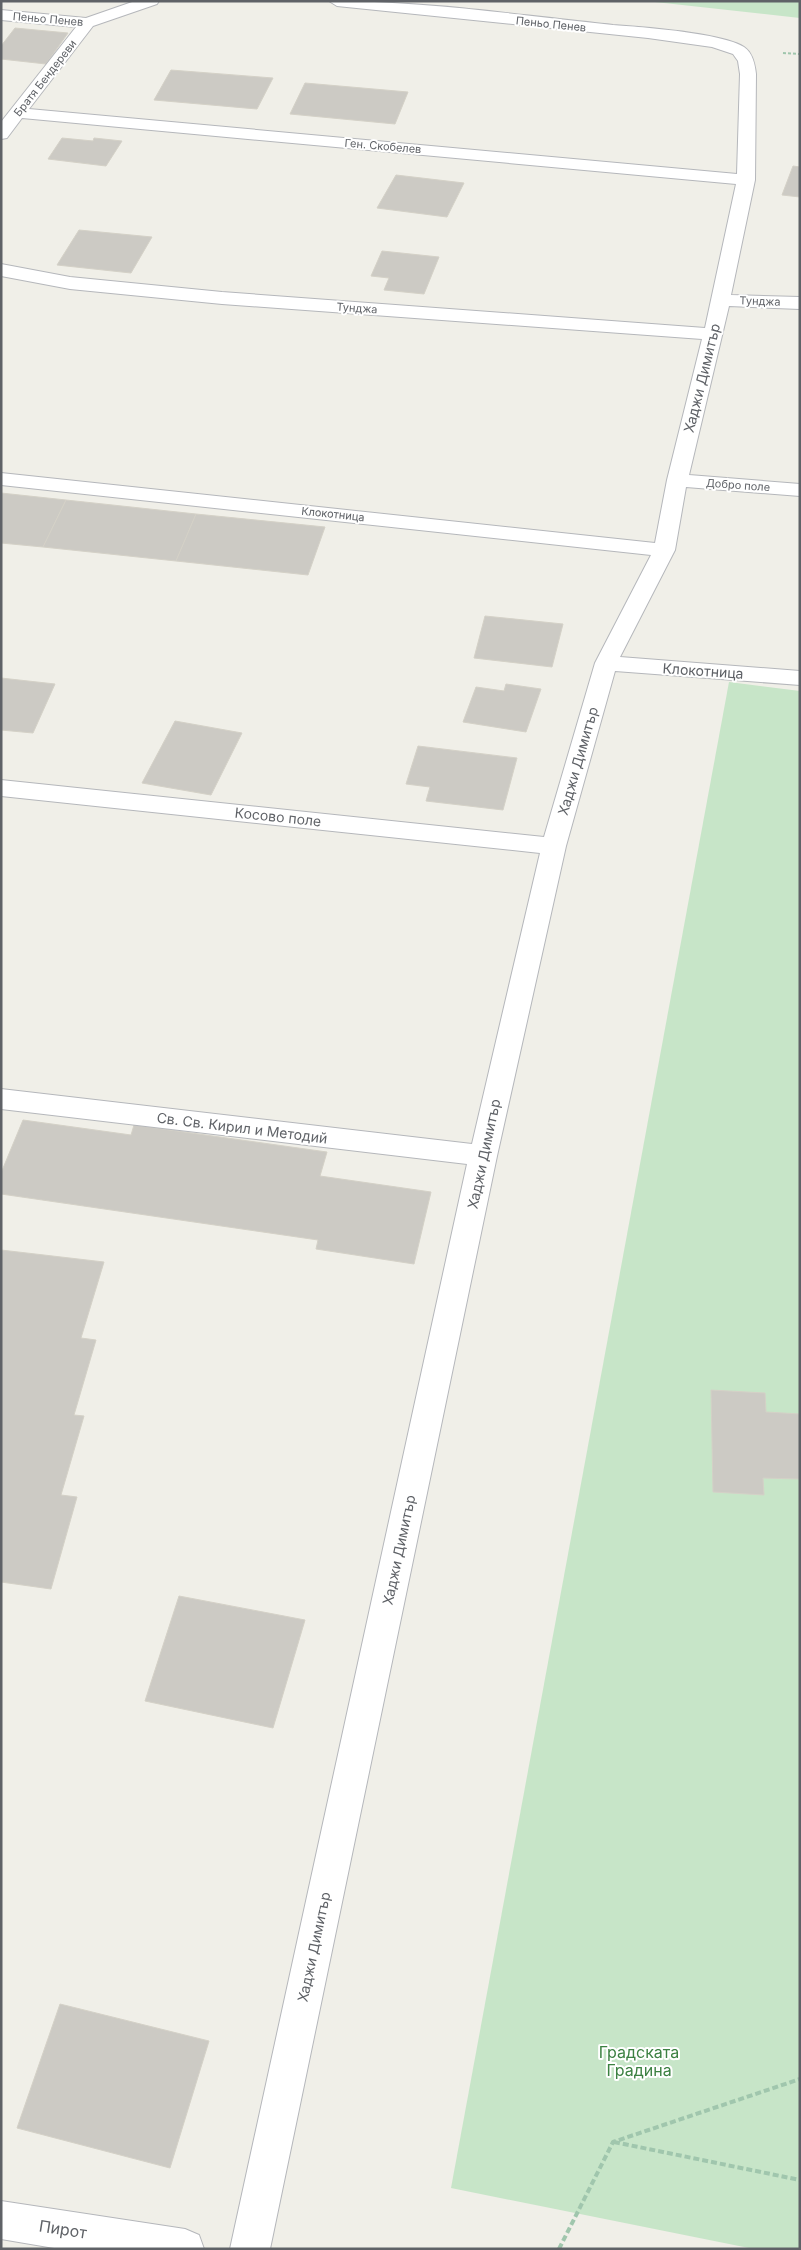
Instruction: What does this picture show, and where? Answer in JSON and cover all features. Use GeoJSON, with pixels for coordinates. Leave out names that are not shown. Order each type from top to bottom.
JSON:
{"type":"FeatureCollection","features":[{"type":"Feature","properties":{"kind":"street","name":"Пеньо Пенев"},"geometry":{"type":"LineString","coordinates":[[1,15],[88,23],[151,1]]}},
{"type":"Feature","properties":{"kind":"street","name":"Пеньо Пенев"},"geometry":{"type":"LineString","coordinates":[[337,1],[648,33],[714,43],[739,51],[746,61],[748,74]]}},
{"type":"Feature","properties":{"kind":"street","name":"Братя Бендереви"},"geometry":{"type":"LineString","coordinates":[[1,134],[88,23]]}},
{"type":"Feature","properties":{"kind":"street","name":"Хаджи Димитър"},"geometry":{"type":"LineString","coordinates":[[250,2249],[483,1156],[554,846],[606,663],[664,550],[677,480],[721,300],[746,180],[748,74]]}},
{"type":"Feature","properties":{"kind":"street","name":"Ген. Скобелев"},"geometry":{"type":"LineString","coordinates":[[19,113],[746,180]]}},
{"type":"Feature","properties":{"kind":"street","name":"Тунджа"},"geometry":{"type":"LineString","coordinates":[[1,270],[70,283],[222,298],[713,334]]}},
{"type":"Feature","properties":{"kind":"street","name":"Тунджа"},"geometry":{"type":"LineString","coordinates":[[721,300],[800,303]]}},
{"type":"Feature","properties":{"kind":"street","name":"Клокотница"},"geometry":{"type":"LineString","coordinates":[[1,479],[664,550]]}},
{"type":"Feature","properties":{"kind":"street","name":"Добро поле"},"geometry":{"type":"LineString","coordinates":[[677,480],[800,490]]}},
{"type":"Feature","properties":{"kind":"street","name":"Клокотница"},"geometry":{"type":"LineString","coordinates":[[606,663],[800,678]]}},
{"type":"Feature","properties":{"kind":"street","name":"Косово поле"},"geometry":{"type":"LineString","coordinates":[[1,788],[554,846]]}},
{"type":"Feature","properties":{"kind":"street","name":"Св. Св. Кирил и Методий"},"geometry":{"type":"LineString","coordinates":[[1,1099],[483,1156]]}},
{"type":"Feature","properties":{"kind":"street","name":"Пирот"},"geometry":{"type":"LineString","coordinates":[[1,2220],[117,2243],[185,2249]]}},
{"type":"Feature","properties":{"kind":"path"},"geometry":{"type":"LineString","coordinates":[[559,2249],[614,2142],[800,2079]]}},
{"type":"Feature","properties":{"kind":"path"},"geometry":{"type":"LineString","coordinates":[[614,2142],[800,2180]]}},
{"type":"Feature","properties":{"kind":"green space"},"geometry":{"type":"Polygon","coordinates":[[[646,1],[800,1],[800,18],[646,1]]]}},
{"type":"Feature","properties":{"kind":"green space","name":"Градската Градина"},"geometry":{"type":"Polygon","coordinates":[[[729,682],[800,691],[800,2249],[754,2249],[451,2188],[729,682]]]}},
{"type":"Feature","properties":{"kind":"building"},"geometry":{"type":"Polygon","coordinates":[[[15,28],[68,33],[46,64],[1,59],[1,46],[15,28]]]}},
{"type":"Feature","properties":{"kind":"building"},"geometry":{"type":"Polygon","coordinates":[[[171,70],[273,78],[257,109],[154,100],[171,70]]]}},
{"type":"Feature","properties":{"kind":"building"},"geometry":{"type":"Polygon","coordinates":[[[305,83],[408,92],[395,124],[290,114],[305,83]]]}},
{"type":"Feature","properties":{"kind":"building"},"geometry":{"type":"Polygon","coordinates":[[[62,138],[93,141],[94,138],[122,141],[106,166],[48,159],[62,138]]]}},
{"type":"Feature","properties":{"kind":"building"},"geometry":{"type":"Polygon","coordinates":[[[793,166],[800,167],[800,197],[782,195],[793,166]]]}},
{"type":"Feature","properties":{"kind":"building"},"geometry":{"type":"Polygon","coordinates":[[[396,175],[464,183],[447,217],[377,208],[396,175]]]}},
{"type":"Feature","properties":{"kind":"building"},"geometry":{"type":"Polygon","coordinates":[[[79,230],[152,237],[131,273],[57,265],[79,230]]]}},
{"type":"Feature","properties":{"kind":"building"},"geometry":{"type":"Polygon","coordinates":[[[382,251],[439,257],[424,294],[384,290],[389,278],[371,276],[382,251]]]}},
{"type":"Feature","properties":{"kind":"building"},"geometry":{"type":"Polygon","coordinates":[[[1,493],[66,500],[43,547],[1,543],[1,493]]]}},
{"type":"Feature","properties":{"kind":"building"},"geometry":{"type":"Polygon","coordinates":[[[66,500],[196,514],[176,561],[43,547],[66,500]]]}},
{"type":"Feature","properties":{"kind":"building"},"geometry":{"type":"Polygon","coordinates":[[[196,514],[325,527],[308,575],[176,561],[196,514]]]}},
{"type":"Feature","properties":{"kind":"building"},"geometry":{"type":"Polygon","coordinates":[[[485,616],[563,624],[552,667],[474,658],[485,616]]]}},
{"type":"Feature","properties":{"kind":"building"},"geometry":{"type":"Polygon","coordinates":[[[1,678],[55,684],[33,733],[1,730],[1,678]]]}},
{"type":"Feature","properties":{"kind":"building"},"geometry":{"type":"Polygon","coordinates":[[[506,684],[541,689],[526,732],[463,722],[476,687],[504,691],[506,684]]]}},
{"type":"Feature","properties":{"kind":"building"},"geometry":{"type":"Polygon","coordinates":[[[175,721],[242,733],[211,795],[142,783],[175,721]]]}},
{"type":"Feature","properties":{"kind":"building"},"geometry":{"type":"Polygon","coordinates":[[[418,746],[517,758],[503,810],[426,801],[430,787],[406,784],[418,746]]]}},
{"type":"Feature","properties":{"kind":"building"},"geometry":{"type":"Polygon","coordinates":[[[23,1120],[131,1135],[134,1125],[327,1152],[320,1176],[431,1192],[414,1264],[316,1249],[318,1240],[1,1194],[1,1173],[23,1120]]]}},
{"type":"Feature","properties":{"kind":"building"},"geometry":{"type":"Polygon","coordinates":[[[1,1250],[104,1262],[81,1338],[96,1340],[74,1415],[84,1416],[61,1495],[77,1497],[51,1589],[1,1582],[1,1250]]]}},
{"type":"Feature","properties":{"kind":"building"},"geometry":{"type":"Polygon","coordinates":[[[711,1390],[765,1393],[766,1412],[800,1414],[800,1479],[763,1478],[764,1495],[713,1492],[711,1390]]]}},
{"type":"Feature","properties":{"kind":"building"},"geometry":{"type":"Polygon","coordinates":[[[179,1596],[305,1620],[273,1728],[145,1701],[179,1596]]]}},
{"type":"Feature","properties":{"kind":"building"},"geometry":{"type":"Polygon","coordinates":[[[60,2004],[209,2041],[170,2168],[17,2128],[60,2004]]]}}]}
